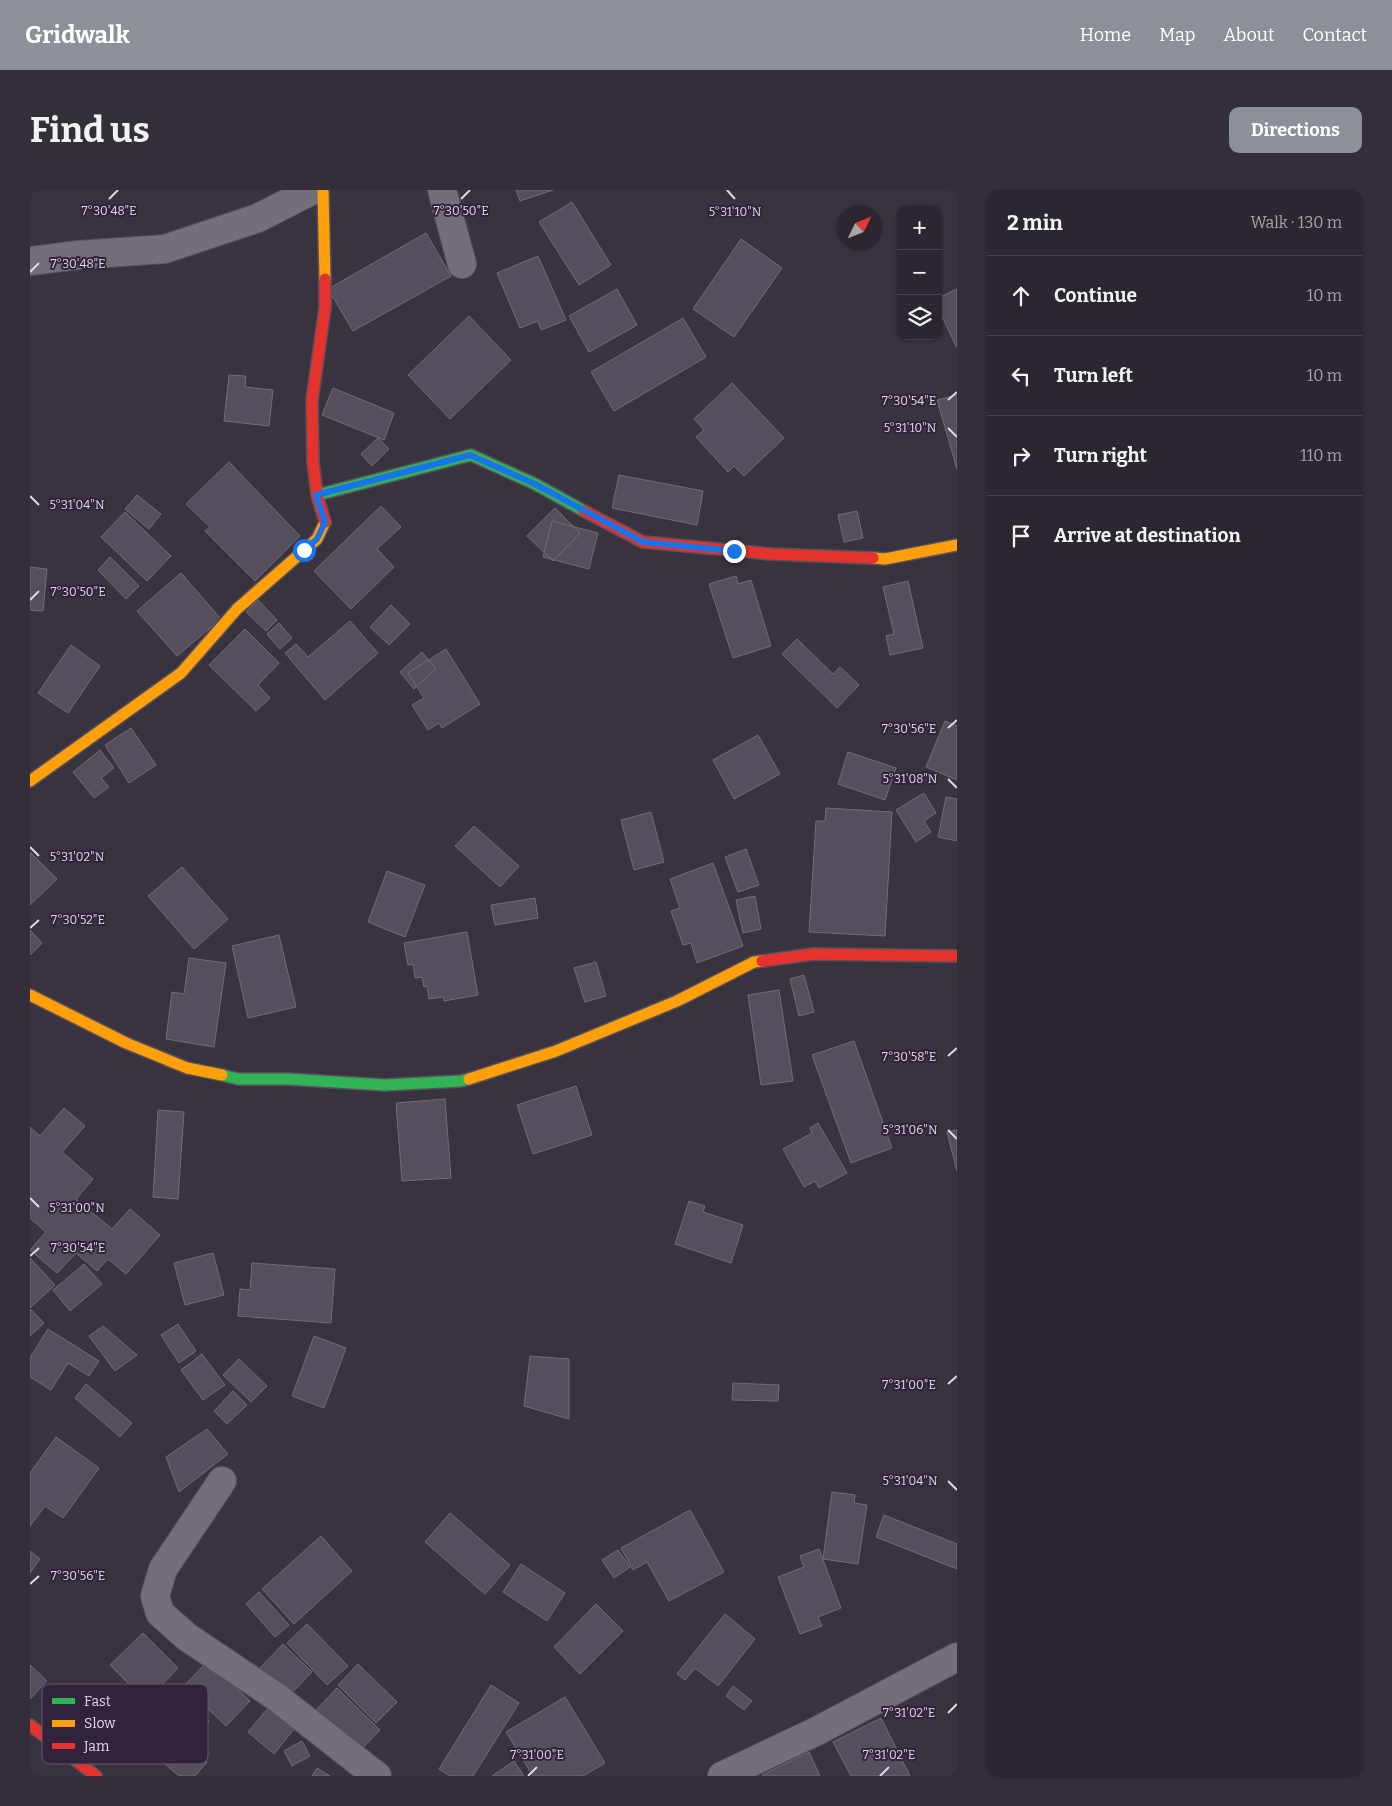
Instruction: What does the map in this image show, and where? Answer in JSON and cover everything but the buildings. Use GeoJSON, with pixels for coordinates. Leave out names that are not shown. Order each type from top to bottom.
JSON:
{"type":"FeatureCollection","features":[{"type":"Feature","properties":{"kind":"street"},"geometry":{"type":"LineString","coordinates":[[30,261],[78,255],[165,249],[258,218],[313,190]]}},
{"type":"Feature","properties":{"kind":"street"},"geometry":{"type":"LineString","coordinates":[[30,781],[181,673],[237,609],[317,539],[325,522],[316,495],[313,462],[312,400],[325,308],[324,190]]}},
{"type":"Feature","properties":{"kind":"street"},"geometry":{"type":"LineString","coordinates":[[442,190],[462,264]]}},
{"type":"Feature","properties":{"kind":"street"},"geometry":{"type":"LineString","coordinates":[[316,495],[470,455],[535,484],[643,542],[771,554],[885,559],[956,546]]}},
{"type":"Feature","properties":{"kind":"street"},"geometry":{"type":"LineString","coordinates":[[30,995],[126,1043],[188,1068],[238,1079],[287,1079],[385,1085],[462,1081],[556,1051],[677,1001],[754,962],[814,954],[957,956]]}},
{"type":"Feature","properties":{"kind":"street"},"geometry":{"type":"LineString","coordinates":[[222,1481],[164,1569],[155,1596],[160,1613],[187,1637],[276,1696],[377,1776]]}},
{"type":"Feature","properties":{"kind":"street"},"geometry":{"type":"LineString","coordinates":[[722,1776],[817,1731],[957,1657]]}},
{"type":"Feature","properties":{"kind":"street"},"geometry":{"type":"LineString","coordinates":[[30,1725],[42,1734]]}},
{"type":"Feature","properties":{"kind":"street"},"geometry":{"type":"LineString","coordinates":[[80,1764],[96,1776]]}},
{"type":"Feature","properties":{"kind":"traffic: fast"},"geometry":{"type":"LineString","coordinates":[[317,495],[471,455],[535,484],[584,511]]}},
{"type":"Feature","properties":{"kind":"traffic: fast"},"geometry":{"type":"LineString","coordinates":[[222,1075],[238,1079],[287,1079],[385,1085],[469,1079]]}},
{"type":"Feature","properties":{"kind":"traffic: slow"},"geometry":{"type":"LineString","coordinates":[[323,190],[325,279]]}},
{"type":"Feature","properties":{"kind":"traffic: slow"},"geometry":{"type":"LineString","coordinates":[[30,781],[181,673],[237,609],[317,539],[325,522]]}},
{"type":"Feature","properties":{"kind":"traffic: slow"},"geometry":{"type":"LineString","coordinates":[[873,558],[885,559],[957,545]]}},
{"type":"Feature","properties":{"kind":"traffic: slow"},"geometry":{"type":"LineString","coordinates":[[469,1079],[556,1051],[677,1001],[754,962],[762,961]]}},
{"type":"Feature","properties":{"kind":"traffic: slow"},"geometry":{"type":"LineString","coordinates":[[30,995],[126,1043],[187,1068],[222,1075]]}},
{"type":"Feature","properties":{"kind":"traffic: jam"},"geometry":{"type":"LineString","coordinates":[[325,279],[325,308],[312,400],[313,462],[317,495],[325,522]]}},
{"type":"Feature","properties":{"kind":"traffic: jam"},"geometry":{"type":"LineString","coordinates":[[584,511],[643,542],[771,554],[873,558]]}},
{"type":"Feature","properties":{"kind":"traffic: jam"},"geometry":{"type":"LineString","coordinates":[[762,961],[813,954],[957,956]]}},
{"type":"Feature","properties":{"kind":"traffic: jam"},"geometry":{"type":"LineString","coordinates":[[30,1725],[42,1734]]}},
{"type":"Feature","properties":{"kind":"traffic: jam"},"geometry":{"type":"LineString","coordinates":[[80,1764],[96,1776]]}},
{"type":"Feature","properties":{"kind":"route"},"geometry":{"type":"LineString","coordinates":[[304,550],[317,539],[325,522],[316,495],[470,455],[535,484],[643,542],[734,551]]}}]}
